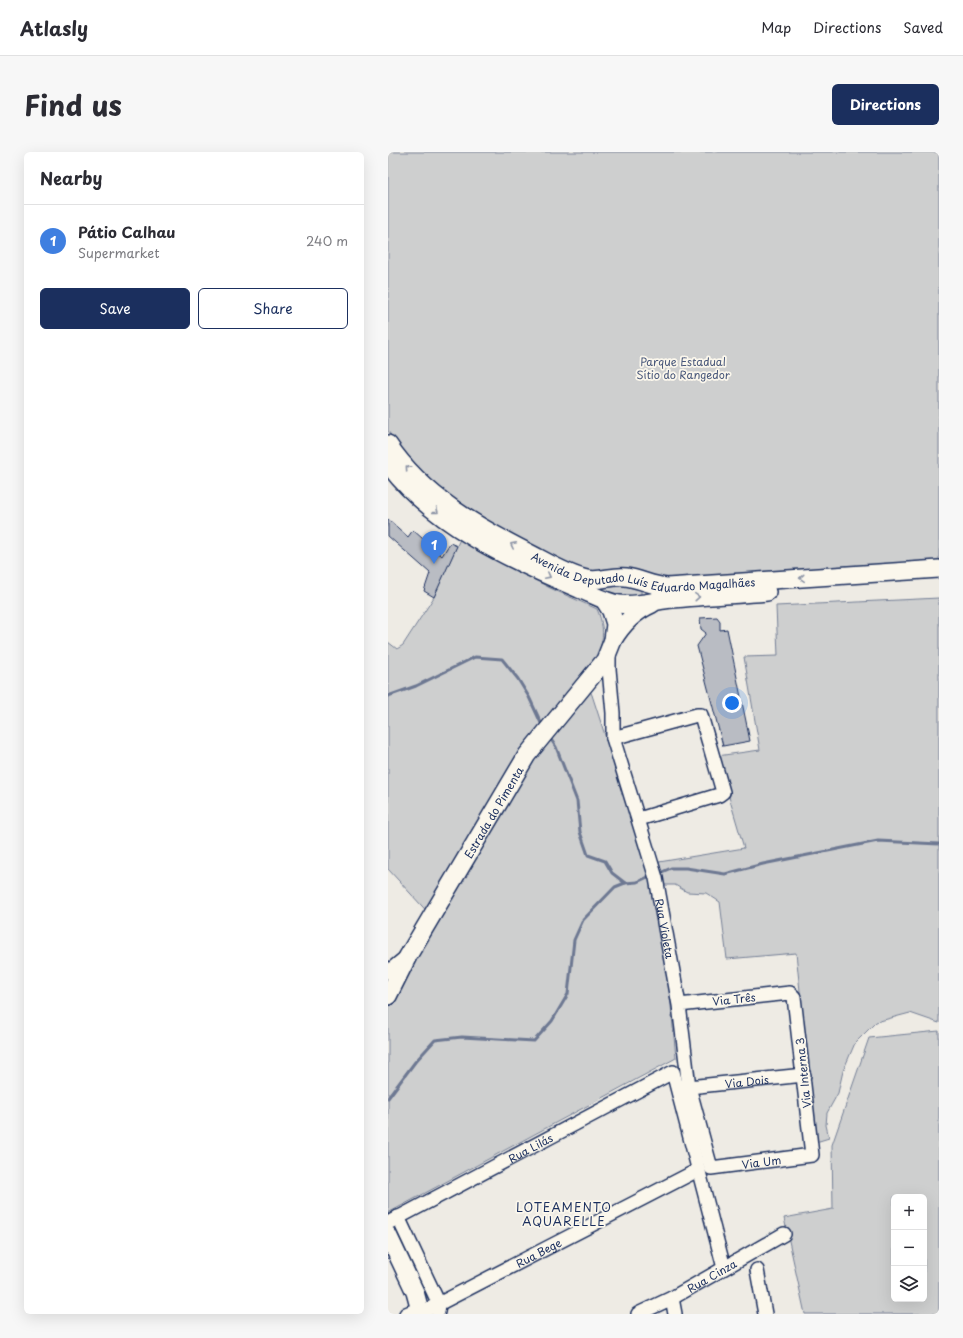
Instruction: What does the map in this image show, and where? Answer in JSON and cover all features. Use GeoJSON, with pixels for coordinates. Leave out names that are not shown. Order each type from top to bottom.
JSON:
{"type":"FeatureCollection","features":[{"type":"Feature","properties":{"kind":"main road","name":"Avenida Deputado Luís Eduardo Magalhães"},"geometry":{"type":"LineString","coordinates":[[388,444],[416,476],[461,515],[509,543],[586,579],[599,580],[624,576],[667,587],[939,569]]}},
{"type":"Feature","properties":{"kind":"main road","name":"Avenida Deputado Luís Eduardo Magalhães"},"geometry":{"type":"LineString","coordinates":[[388,464],[422,500],[459,528],[542,573],[604,600],[618,604],[636,604],[658,601],[939,580]]}},
{"type":"Feature","properties":{"kind":"main road"},"geometry":{"type":"LineString","coordinates":[[636,604],[646,599],[648,594],[647,586],[641,580]]}},
{"type":"Feature","properties":{"kind":"main road","name":"Estrada do Pimenta"},"geometry":{"type":"LineString","coordinates":[[604,600],[614,619],[611,646]]}},
{"type":"Feature","properties":{"kind":"main road","name":"Estrada do Pimenta"},"geometry":{"type":"LineString","coordinates":[[388,990],[527,755],[548,728],[601,667],[621,629],[636,614],[658,601]]}},
{"type":"Feature","properties":{"kind":"main road"},"geometry":{"type":"LineString","coordinates":[[388,1235],[415,1292],[417,1312]]}},
{"type":"Feature","properties":{"kind":"street","name":"Rua Violeta"},"geometry":{"type":"LineString","coordinates":[[611,646],[609,669],[612,691],[613,738],[656,878],[679,1005],[689,1087],[704,1169]]}},
{"type":"Feature","properties":{"kind":"street"},"geometry":{"type":"LineString","coordinates":[[591,678],[599,680],[612,691]]}},
{"type":"Feature","properties":{"kind":"street"},"geometry":{"type":"LineString","coordinates":[[613,738],[697,715],[700,715],[702,718],[723,792],[720,795],[639,819]]}},
{"type":"Feature","properties":{"kind":"street"},"geometry":{"type":"LineString","coordinates":[[388,972],[408,956]]}},
{"type":"Feature","properties":{"kind":"street","name":"Via Três"},"geometry":{"type":"LineString","coordinates":[[679,1005],[790,993]]}},
{"type":"Feature","properties":{"kind":"street","name":"Via Interna 3"},"geometry":{"type":"LineString","coordinates":[[790,993],[794,997],[812,1155]]}},
{"type":"Feature","properties":{"kind":"street","name":"Rua Lilás"},"geometry":{"type":"LineString","coordinates":[[393,1220],[673,1072],[704,1169]]}},
{"type":"Feature","properties":{"kind":"street","name":"Via Dois"},"geometry":{"type":"LineString","coordinates":[[689,1087],[804,1075]]}},
{"type":"Feature","properties":{"kind":"street","name":"Via Um"},"geometry":{"type":"LineString","coordinates":[[704,1169],[812,1155]]}},
{"type":"Feature","properties":{"kind":"street"},"geometry":{"type":"LineString","coordinates":[[704,1169],[724,1268]]}},
{"type":"Feature","properties":{"kind":"street","name":"Rua Bege"},"geometry":{"type":"LineString","coordinates":[[417,1312],[438,1309],[704,1169]]}},
{"type":"Feature","properties":{"kind":"street"},"geometry":{"type":"LineString","coordinates":[[393,1220],[438,1309]]}},
{"type":"Feature","properties":{"kind":"street","name":"Rua Cinza"},"geometry":{"type":"LineString","coordinates":[[638,1314],[673,1306],[724,1268],[784,1234]]}},
{"type":"Feature","properties":{"kind":"street"},"geometry":{"type":"LineString","coordinates":[[757,1270],[765,1314]]}},
{"type":"Feature","properties":{"kind":"green space","name":"Parque Estadual Sítio do Rangedor"},"geometry":{"type":"Polygon","coordinates":[[[388,152],[939,152],[939,565],[667,584],[577,571],[459,507],[405,456],[388,431],[388,152]]]}},
{"type":"Feature","properties":{"kind":"green space"},"geometry":{"type":"Polygon","coordinates":[[[460,539],[550,588],[597,609],[601,619],[602,628],[601,645],[584,678],[592,695],[647,865],[667,964],[676,1058],[388,1213],[388,1001],[433,918],[388,869],[388,642],[397,649],[403,645],[434,597],[460,539]]]}},
{"type":"Feature","properties":{"kind":"green space"},"geometry":{"type":"Polygon","coordinates":[[[571,579],[641,586],[641,596],[633,598],[615,596],[571,579]]]}},
{"type":"Feature","properties":{"kind":"green space"},"geometry":{"type":"Polygon","coordinates":[[[939,598],[939,1023],[910,1013],[876,1022],[855,1043],[843,1071],[838,1093],[827,1113],[826,1125],[829,1138],[816,1142],[796,953],[727,959],[720,902],[706,893],[687,892],[675,885],[664,885],[659,862],[744,848],[717,756],[760,750],[744,657],[778,656],[776,606],[939,598]]]}},
{"type":"Feature","properties":{"kind":"green space"},"geometry":{"type":"Polygon","coordinates":[[[939,1031],[939,1314],[805,1314],[784,1218],[833,1209],[832,1145],[869,1038],[939,1031]]]}},
{"type":"Feature","properties":{"kind":"building"},"geometry":{"type":"Polygon","coordinates":[[[388,519],[408,537],[413,530],[442,556],[450,543],[457,546],[434,597],[424,591],[430,573],[388,536],[388,519]]]}},
{"type":"Feature","properties":{"kind":"building"},"geometry":{"type":"Polygon","coordinates":[[[717,617],[720,621],[720,630],[727,629],[750,741],[723,746],[697,646],[706,633],[701,629],[700,618],[717,617]]]}},
{"type":"Feature","properties":{"kind":"waterway"},"geometry":{"type":"LineString","coordinates":[[388,696],[416,686],[475,657],[502,659],[518,679],[529,697],[541,723]]}},
{"type":"Feature","properties":{"kind":"waterway"},"geometry":{"type":"LineString","coordinates":[[550,738],[556,747],[577,801],[580,832],[588,855],[605,861],[612,873],[625,883],[637,882],[648,877]]}},
{"type":"Feature","properties":{"kind":"waterway"},"geometry":{"type":"LineString","coordinates":[[662,872],[671,868],[686,868],[725,874],[763,864],[878,841],[939,844]]}},
{"type":"Feature","properties":{"kind":"waterway"},"geometry":{"type":"LineString","coordinates":[[388,1098],[415,1062],[435,1040],[462,1037],[534,1041],[552,1021],[568,994],[574,940],[583,920],[615,887],[625,883]]}},
{"type":"Feature","properties":{"kind":"place","name":"Pátio Calhau"},"geometry":{"type":"Point","coordinates":[434,564]}},
{"type":"Feature","properties":{"kind":"district","name":"LOTEAMENTO AQUARELLE"},"geometry":{"type":"Point","coordinates":[564,1214]}}]}
